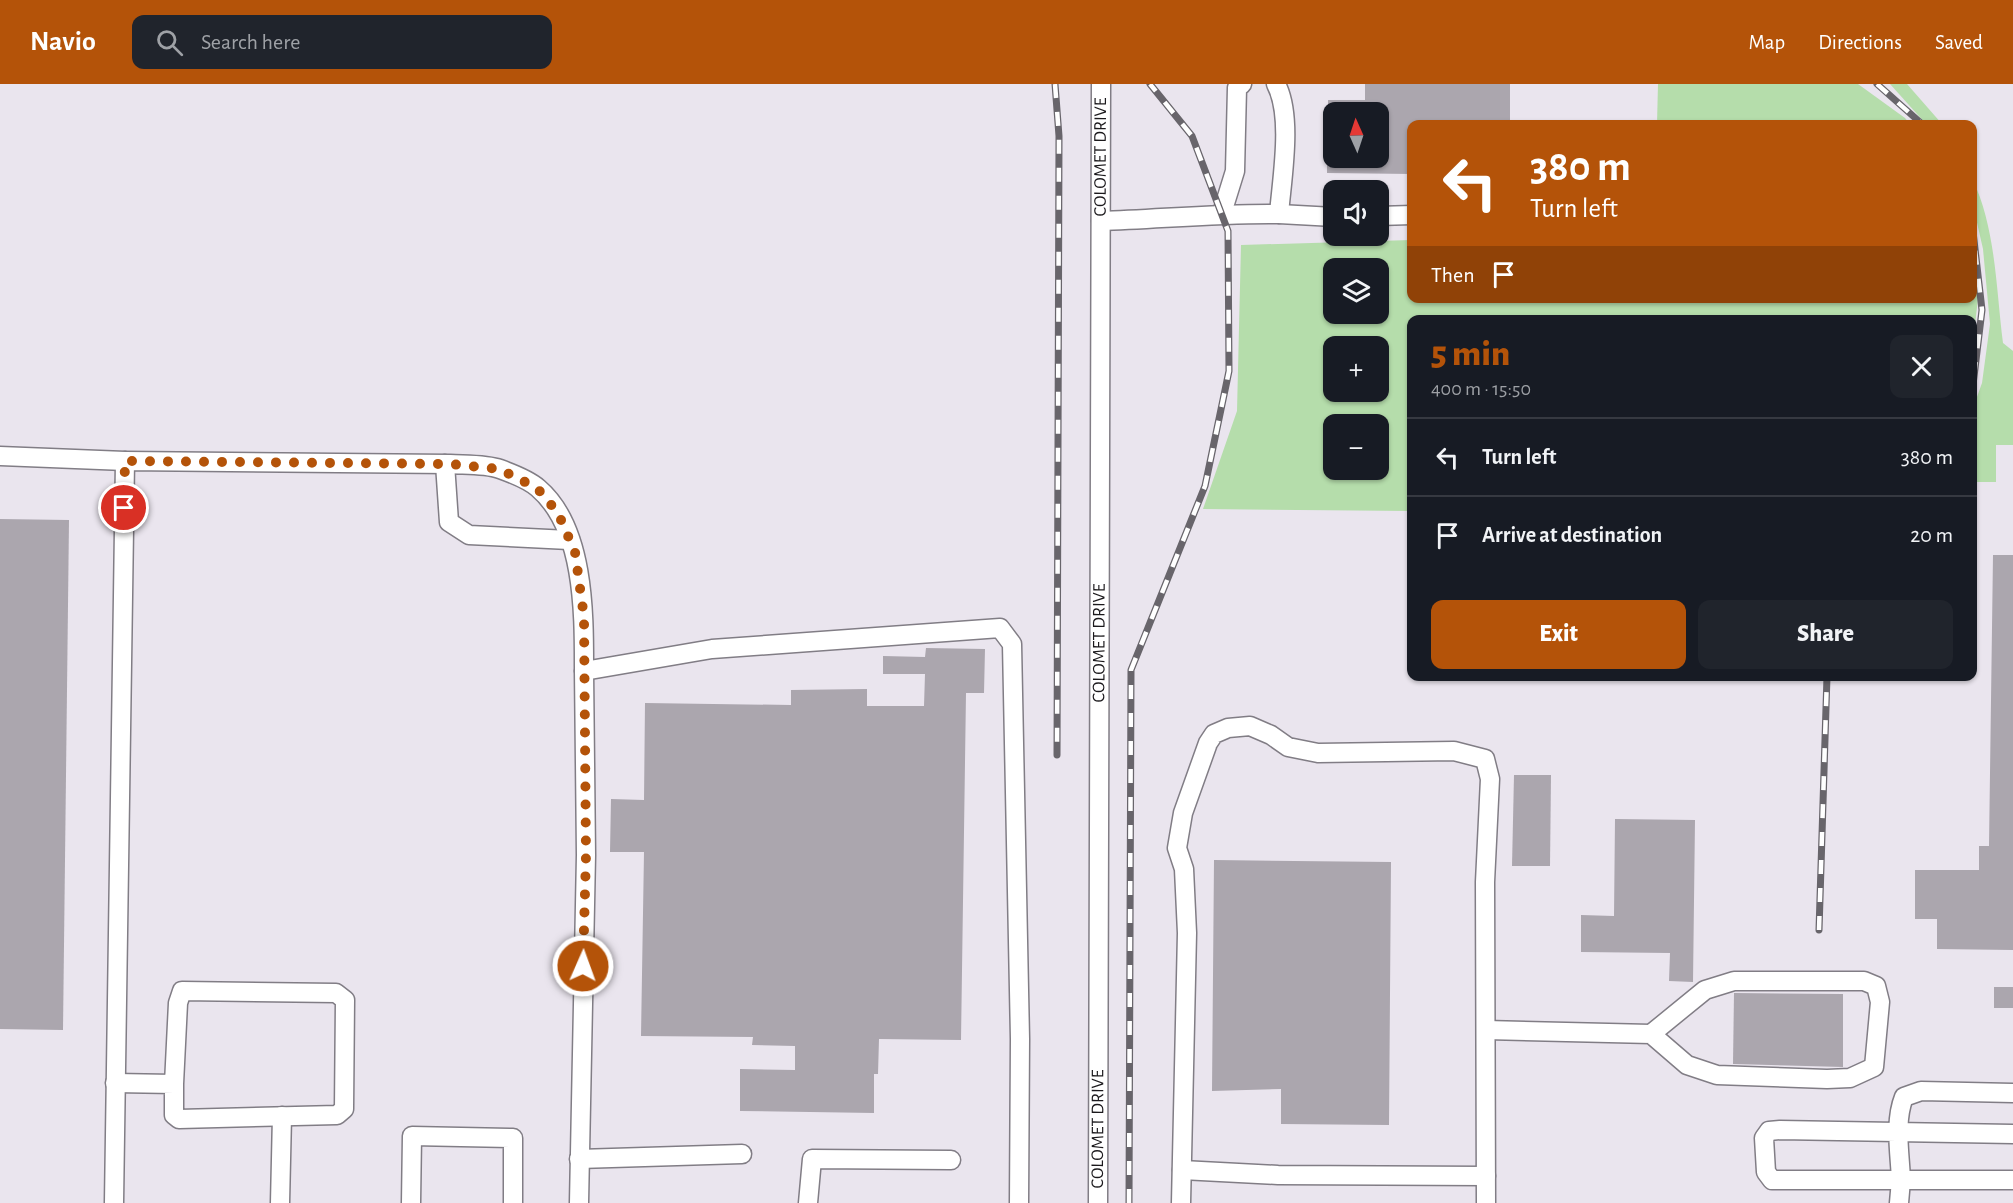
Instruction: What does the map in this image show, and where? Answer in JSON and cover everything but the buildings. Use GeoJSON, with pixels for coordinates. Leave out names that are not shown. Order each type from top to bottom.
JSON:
{"type":"FeatureCollection","features":[{"type":"Feature","properties":{"kind":"street","name":"COLOMET DRIVE"},"geometry":{"type":"LineString","coordinates":[[1098,1203],[1101,84]]}},
{"type":"Feature","properties":{"kind":"street"},"geometry":{"type":"LineString","coordinates":[[1221,213],[1235,171],[1237,87],[1242,84]]}},
{"type":"Feature","properties":{"kind":"street"},"geometry":{"type":"LineString","coordinates":[[1276,84],[1283,97],[1284,154],[1279,214]]}},
{"type":"Feature","properties":{"kind":"street"},"geometry":{"type":"LineString","coordinates":[[1101,221],[1202,218],[1221,213],[1323,216]]}},
{"type":"Feature","properties":{"kind":"street"},"geometry":{"type":"LineString","coordinates":[[1389,216],[1407,215]]}},
{"type":"Feature","properties":{"kind":"street"},"geometry":{"type":"LineString","coordinates":[[0,456],[125,461],[445,464],[499,469],[537,488],[558,513],[575,552],[584,617],[586,855],[579,1203]]}},
{"type":"Feature","properties":{"kind":"street"},"geometry":{"type":"LineString","coordinates":[[114,1203],[125,461]]}},
{"type":"Feature","properties":{"kind":"street"},"geometry":{"type":"LineString","coordinates":[[445,464],[449,522],[469,536],[569,540]]}},
{"type":"Feature","properties":{"kind":"street"},"geometry":{"type":"LineString","coordinates":[[584,671],[712,649],[1000,628],[1012,644],[1020,1039],[1019,1203]]}},
{"type":"Feature","properties":{"kind":"street"},"geometry":{"type":"LineString","coordinates":[[1181,1203],[1187,933],[1184,869],[1177,848],[1183,813],[1202,756],[1214,734],[1228,728],[1250,726],[1271,735],[1288,747],[1318,753],[1454,751],[1485,759],[1490,779],[1485,882],[1485,1203]]}},
{"type":"Feature","properties":{"kind":"street"},"geometry":{"type":"LineString","coordinates":[[1486,1030],[1651,1034],[1687,1065],[1717,1075],[1850,1078],[1874,1067],[1880,1002],[1876,986],[1864,981],[1734,981],[1705,990],[1651,1034]]}},
{"type":"Feature","properties":{"kind":"street"},"geometry":{"type":"LineString","coordinates":[[182,991],[336,993],[345,1000],[344,1109],[337,1115],[179,1119],[174,1115],[174,1084],[178,1003],[182,991]]}},
{"type":"Feature","properties":{"kind":"street"},"geometry":{"type":"LineString","coordinates":[[115,1083],[174,1084]]}},
{"type":"Feature","properties":{"kind":"street"},"geometry":{"type":"LineString","coordinates":[[1899,1203],[1901,1180],[1899,1110],[1904,1097],[1921,1091],[2013,1093]]}},
{"type":"Feature","properties":{"kind":"street"},"geometry":{"type":"LineString","coordinates":[[280,1203],[282,1116]]}},
{"type":"Feature","properties":{"kind":"street"},"geometry":{"type":"LineString","coordinates":[[2013,1134],[1780,1130],[1769,1131],[1764,1138],[1766,1172],[1772,1179],[2013,1180]]}},
{"type":"Feature","properties":{"kind":"street"},"geometry":{"type":"LineString","coordinates":[[411,1203],[412,1136],[513,1138],[513,1203]]}},
{"type":"Feature","properties":{"kind":"street"},"geometry":{"type":"LineString","coordinates":[[579,1159],[742,1154]]}},
{"type":"Feature","properties":{"kind":"street"},"geometry":{"type":"LineString","coordinates":[[808,1203],[812,1160],[951,1160]]}},
{"type":"Feature","properties":{"kind":"street"},"geometry":{"type":"LineString","coordinates":[[1182,1170],[1278,1175],[1486,1176]]}},
{"type":"Feature","properties":{"kind":"green space"},"geometry":{"type":"Polygon","coordinates":[[[1658,84],[1858,84],[1907,120],[1657,120],[1658,84]]]}},
{"type":"Feature","properties":{"kind":"green space"},"geometry":{"type":"Polygon","coordinates":[[[1890,84],[1907,84],[1938,120],[1922,120],[1890,84]]]}},
{"type":"Feature","properties":{"kind":"green space"},"geometry":{"type":"Polygon","coordinates":[[[1977,190],[1991,238],[2003,343],[2013,351],[2013,445],[1996,445],[1996,482],[1977,482],[1977,397],[1982,383],[1990,324],[1983,249],[1977,223],[1977,190]]]}},
{"type":"Feature","properties":{"kind":"green space"},"geometry":{"type":"Polygon","coordinates":[[[1407,240],[1407,303],[1977,303],[1977,290],[1978,299],[1976,315],[1407,315],[1407,511],[1203,509],[1237,411],[1241,245],[1323,243],[1323,246],[1389,246],[1389,241],[1407,240]]]}},
{"type":"Feature","properties":{"kind":"railway"},"geometry":{"type":"LineString","coordinates":[[1055,84],[1059,136],[1057,755]]}},
{"type":"Feature","properties":{"kind":"railway"},"geometry":{"type":"LineString","coordinates":[[1129,1203],[1131,670],[1205,486],[1229,371],[1228,231],[1192,136],[1150,84]]}},
{"type":"Feature","properties":{"kind":"railway"},"geometry":{"type":"LineString","coordinates":[[1877,84],[1918,120]]}},
{"type":"Feature","properties":{"kind":"railway"},"geometry":{"type":"LineString","coordinates":[[1977,266],[1982,310],[1977,352]]}},
{"type":"Feature","properties":{"kind":"railway"},"geometry":{"type":"LineString","coordinates":[[1819,930],[1827,681]]}},
{"type":"Feature","properties":{"kind":"route"},"geometry":{"type":"LineString","coordinates":[[124,508],[125,461],[450,464],[499,469],[537,488],[558,513],[575,552],[584,617],[586,855],[583,966]]}}]}
